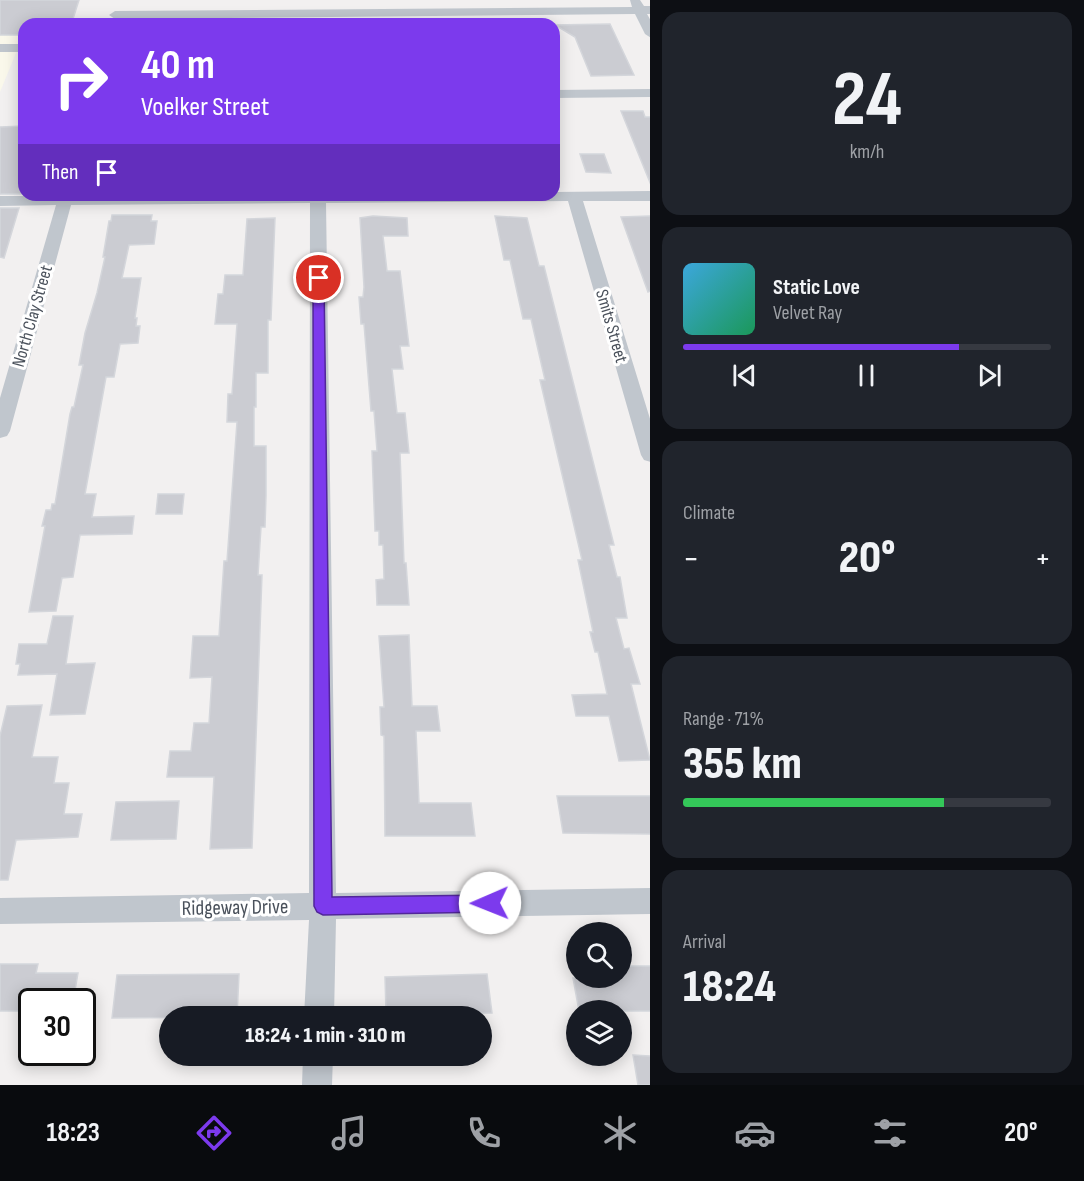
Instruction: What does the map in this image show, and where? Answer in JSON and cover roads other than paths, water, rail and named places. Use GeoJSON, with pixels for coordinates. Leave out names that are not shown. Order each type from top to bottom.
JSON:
{"type":"FeatureCollection","features":[{"type":"Feature","properties":{"kind":"street"},"geometry":{"type":"LineString","coordinates":[[115,18],[120,0]]}},
{"type":"Feature","properties":{"kind":"street"},"geometry":{"type":"LineString","coordinates":[[195,18],[641,7],[650,31]]}},
{"type":"Feature","properties":{"kind":"street"},"geometry":{"type":"LineString","coordinates":[[0,48],[18,48]]}},
{"type":"Feature","properties":{"kind":"street"},"geometry":{"type":"LineString","coordinates":[[560,94],[650,93]]}},
{"type":"Feature","properties":{"kind":"street"},"geometry":{"type":"LineString","coordinates":[[560,197],[650,196]]}},
{"type":"Feature","properties":{"kind":"street","name":"Smits Street"},"geometry":{"type":"LineString","coordinates":[[574,197],[650,452]]}},
{"type":"Feature","properties":{"kind":"street"},"geometry":{"type":"LineString","coordinates":[[0,201],[18,200]]}},
{"type":"Feature","properties":{"kind":"street","name":"North Clay Street"},"geometry":{"type":"LineString","coordinates":[[0,431],[65,201]]}},
{"type":"Feature","properties":{"kind":"street"},"geometry":{"type":"LineString","coordinates":[[318,201],[323,906],[319,1006]]}},
{"type":"Feature","properties":{"kind":"street","name":"Ridgeway Drive"},"geometry":{"type":"LineString","coordinates":[[0,911],[650,901]]}},
{"type":"Feature","properties":{"kind":"street"},"geometry":{"type":"LineString","coordinates":[[317,1085],[318,1066]]}}]}
